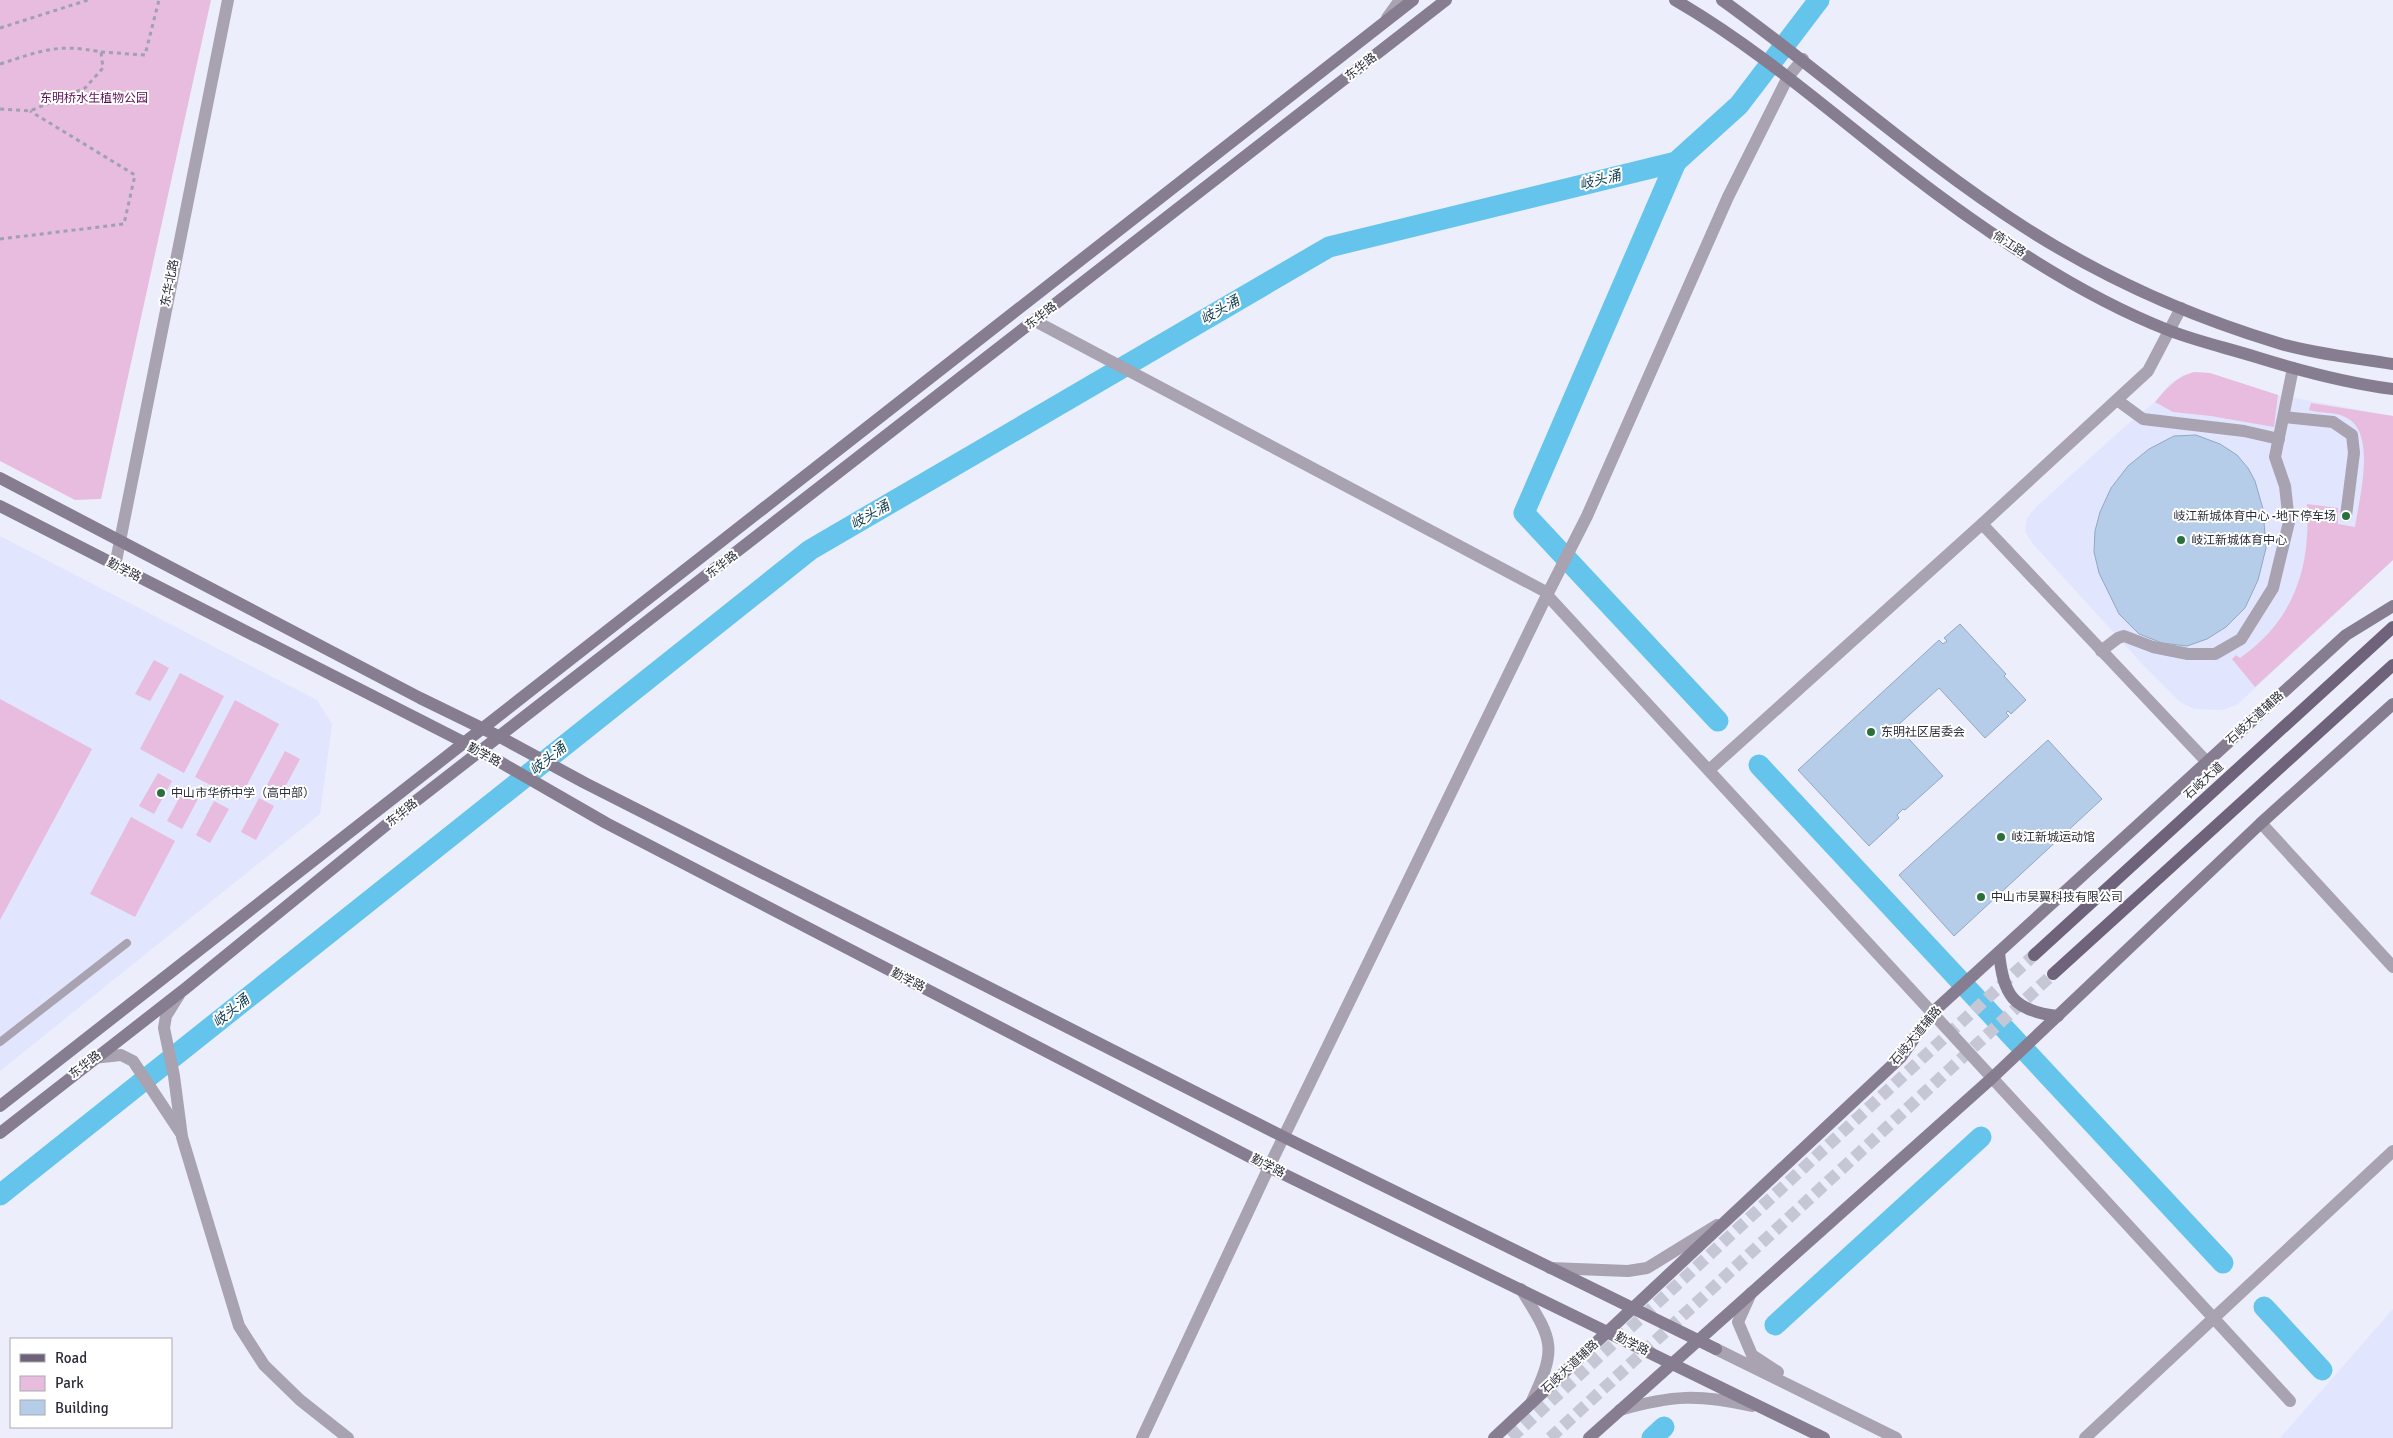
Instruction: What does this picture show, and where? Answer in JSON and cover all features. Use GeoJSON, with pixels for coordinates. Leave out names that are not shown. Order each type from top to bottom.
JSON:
{"type":"FeatureCollection","features":[{"type":"Feature","properties":{"kind":"main road","name":"东华路"},"geometry":{"type":"LineString","coordinates":[[0,1106],[1413,0]]}},
{"type":"Feature","properties":{"kind":"main road","name":"东华路"},"geometry":{"type":"LineString","coordinates":[[0,1133],[93,1058],[186,988],[412,804],[1446,0]]}},
{"type":"Feature","properties":{"kind":"main road","name":"倚江路"},"geometry":{"type":"LineString","coordinates":[[1722,0],[1803,59],[1927,156],[2024,227],[2114,279],[2182,308],[2279,344],[2393,364]]}},
{"type":"Feature","properties":{"kind":"main road","name":"倚江路"},"geometry":{"type":"LineString","coordinates":[[1677,1],[1746,46],[1906,171],[2008,245],[2117,307],[2169,331],[2357,385],[2393,390]]}},
{"type":"Feature","properties":{"kind":"main road","name":"勤学路"},"geometry":{"type":"LineString","coordinates":[[0,478],[585,783],[1284,1137],[1716,1349]]}},
{"type":"Feature","properties":{"kind":"main road","name":"勤学路"},"geometry":{"type":"LineString","coordinates":[[0,506],[481,751],[563,799],[1269,1167],[1824,1438]]}},
{"type":"Feature","properties":{"kind":"main road","name":"石岐大道辅路"},"geometry":{"type":"LineString","coordinates":[[1494,1438],[1901,1057],[1932,1013],[2346,635],[2393,606]]}},
{"type":"Feature","properties":{"kind":"main road","name":"石岐大道"},"geometry":{"type":"LineString","coordinates":[[2034,956],[2393,627]]}},
{"type":"Feature","properties":{"kind":"main road"},"geometry":{"type":"LineString","coordinates":[[2053,974],[2393,665]]}},
{"type":"Feature","properties":{"kind":"main road"},"geometry":{"type":"LineString","coordinates":[[1589,1438],[1992,1078],[2261,823],[2393,704]]}},
{"type":"Feature","properties":{"kind":"main road"},"geometry":{"type":"LineString","coordinates":[[1999,952],[2001,975],[2008,991],[2019,1005],[2035,1013],[2058,1016]]}},
{"type":"Feature","properties":{"kind":"street","name":"东华北路"},"geometry":{"type":"LineString","coordinates":[[115,566],[118,540],[228,0]]}},
{"type":"Feature","properties":{"kind":"street"},"geometry":{"type":"LineString","coordinates":[[1382,24],[1400,0]]}},
{"type":"Feature","properties":{"kind":"street"},"geometry":{"type":"LineString","coordinates":[[1142,1438],[1269,1167],[1587,516],[1728,197],[1788,78],[1803,59]]}},
{"type":"Feature","properties":{"kind":"street"},"geometry":{"type":"LineString","coordinates":[[1709,770],[1982,524],[2148,371],[2182,308]]}},
{"type":"Feature","properties":{"kind":"street"},"geometry":{"type":"LineString","coordinates":[[1035,321],[1548,594],[2290,1401]]}},
{"type":"Feature","properties":{"kind":"street"},"geometry":{"type":"LineString","coordinates":[[2101,651],[2118,638],[2124,636],[2153,647],[2188,654],[2215,654],[2240,639],[2273,588],[2286,538],[2289,522],[2285,486],[2275,457],[2293,368]]}},
{"type":"Feature","properties":{"kind":"street"},"geometry":{"type":"LineString","coordinates":[[2116,400],[2143,419],[2244,430],[2279,439]]}},
{"type":"Feature","properties":{"kind":"street"},"geometry":{"type":"LineString","coordinates":[[2284,417],[2333,422],[2352,435],[2354,453],[2346,516]]}},
{"type":"Feature","properties":{"kind":"street"},"geometry":{"type":"LineString","coordinates":[[1982,524],[2207,762]]}},
{"type":"Feature","properties":{"kind":"street"},"geometry":{"type":"LineString","coordinates":[[2261,823],[2393,967]]}},
{"type":"Feature","properties":{"kind":"street"},"geometry":{"type":"LineString","coordinates":[[186,988],[176,998],[166,1016],[164,1028],[174,1076],[182,1137],[239,1326],[264,1365],[300,1400],[348,1438]]}},
{"type":"Feature","properties":{"kind":"street"},"geometry":{"type":"LineString","coordinates":[[93,1058],[121,1055],[133,1061],[182,1137]]}},
{"type":"Feature","properties":{"kind":"street"},"geometry":{"type":"LineString","coordinates":[[2085,1438],[2393,1151]]}},
{"type":"Feature","properties":{"kind":"street"},"geometry":{"type":"LineString","coordinates":[[1550,1268],[1628,1271],[1648,1268],[1730,1217]]}},
{"type":"Feature","properties":{"kind":"street"},"geometry":{"type":"LineString","coordinates":[[1521,1289],[1545,1328],[1549,1346],[1547,1369],[1531,1404]]}},
{"type":"Feature","properties":{"kind":"street"},"geometry":{"type":"LineString","coordinates":[[1751,1294],[1738,1322],[1752,1355],[1831,1406]]}},
{"type":"Feature","properties":{"kind":"street"},"geometry":{"type":"LineString","coordinates":[[1716,1349],[1896,1438]]}},
{"type":"Feature","properties":{"kind":"street"},"geometry":{"type":"LineString","coordinates":[[1620,1410],[1655,1400],[1689,1396],[1762,1408]]}},
{"type":"Feature","properties":{"kind":"lane"},"geometry":{"type":"LineString","coordinates":[[0,1042],[126,943]]}},
{"type":"Feature","properties":{"kind":"path"},"geometry":{"type":"LineString","coordinates":[[0,28],[88,0]]}},
{"type":"Feature","properties":{"kind":"path"},"geometry":{"type":"LineString","coordinates":[[0,64],[50,48],[78,48],[101,52],[145,55],[159,0]]}},
{"type":"Feature","properties":{"kind":"path"},"geometry":{"type":"LineString","coordinates":[[0,109],[30,111],[86,88],[103,68],[101,52]]}},
{"type":"Feature","properties":{"kind":"path"},"geometry":{"type":"LineString","coordinates":[[0,239],[124,224],[135,175],[30,111]]}},
{"type":"Feature","properties":{"kind":"shaded area"},"geometry":{"type":"Polygon","coordinates":[[[2194,372],[2210,373],[2278,395],[2393,416],[2393,560],[2238,704],[2224,710],[2194,709],[2180,702],[2145,667],[2032,543],[2025,531],[2027,518],[2036,507],[2122,429],[2155,402],[2169,384],[2183,375],[2194,372]]]}},
{"type":"Feature","properties":{"kind":"shaded area","name":"中山市华侨中学（高中部）"},"geometry":{"type":"Polygon","coordinates":[[[0,536],[317,700],[332,724],[320,814],[0,1071],[0,536]]]}},
{"type":"Feature","properties":{"kind":"shaded area"},"geometry":{"type":"Polygon","coordinates":[[[2393,1309],[2393,1438],[2280,1438],[2393,1309]]]}},
{"type":"Feature","properties":{"kind":"green space","name":"东明桥水生植物公园"},"geometry":{"type":"Polygon","coordinates":[[[0,0],[211,0],[101,499],[75,500],[0,461],[0,0]]]}},
{"type":"Feature","properties":{"kind":"green space"},"geometry":{"type":"Polygon","coordinates":[[[2194,372],[2210,373],[2278,395],[2274,427],[2211,416],[2173,412],[2155,402],[2177,380],[2194,372]]]}},
{"type":"Feature","properties":{"kind":"green space"},"geometry":{"type":"Polygon","coordinates":[[[2311,403],[2393,416],[2393,560],[2255,687],[2232,659],[2236,655],[2240,658],[2259,643],[2274,627],[2295,591],[2302,571],[2306,550],[2307,504],[2338,508],[2338,524],[2355,527],[2364,468],[2364,452],[2361,438],[2356,426],[2347,418],[2338,414],[2309,410],[2311,403]]]}},
{"type":"Feature","properties":{"kind":"green space"},"geometry":{"type":"Polygon","coordinates":[[[154,660],[169,668],[150,701],[135,694],[154,660]]]}},
{"type":"Feature","properties":{"kind":"green space"},"geometry":{"type":"Polygon","coordinates":[[[180,673],[224,696],[184,773],[140,749],[180,673]]]}},
{"type":"Feature","properties":{"kind":"green space"},"geometry":{"type":"Polygon","coordinates":[[[0,699],[92,749],[0,920],[0,699]]]}},
{"type":"Feature","properties":{"kind":"green space"},"geometry":{"type":"Polygon","coordinates":[[[235,700],[279,724],[239,800],[195,777],[235,700]]]}},
{"type":"Feature","properties":{"kind":"green space"},"geometry":{"type":"Polygon","coordinates":[[[285,751],[300,759],[282,793],[267,785],[285,751]]]}},
{"type":"Feature","properties":{"kind":"green space"},"geometry":{"type":"Polygon","coordinates":[[[158,773],[172,781],[154,814],[139,806],[158,773]]]}},
{"type":"Feature","properties":{"kind":"green space"},"geometry":{"type":"Polygon","coordinates":[[[185,787],[200,795],[182,829],[167,821],[185,787]]]}},
{"type":"Feature","properties":{"kind":"green space"},"geometry":{"type":"Polygon","coordinates":[[[259,798],[274,806],[256,840],[241,832],[259,798]]]}},
{"type":"Feature","properties":{"kind":"green space"},"geometry":{"type":"Polygon","coordinates":[[[214,801],[229,809],[210,843],[196,835],[214,801]]]}},
{"type":"Feature","properties":{"kind":"green space"},"geometry":{"type":"Polygon","coordinates":[[[131,817],[175,841],[135,917],[90,894],[131,817]]]}},
{"type":"Feature","properties":{"kind":"building","name":"岐江新城体育中心"},"geometry":{"type":"Polygon","coordinates":[[[2196,435],[2220,444],[2237,455],[2248,468],[2255,481],[2263,509],[2266,548],[2258,580],[2245,608],[2226,627],[2207,639],[2187,646],[2162,643],[2139,634],[2119,614],[2099,573],[2094,552],[2095,531],[2100,512],[2111,488],[2128,466],[2149,449],[2174,436],[2196,435]]]}},
{"type":"Feature","properties":{"kind":"building","name":"东明社区居委会"},"geometry":{"type":"Polygon","coordinates":[[[1960,624],[2006,674],[2004,676],[2026,700],[2011,714],[2008,711],[2006,713],[2009,716],[1985,738],[1939,688],[1897,726],[1943,776],[1905,810],[1903,809],[1897,815],[1899,818],[1869,846],[1798,770],[1939,640],[1943,644],[1947,641],[1944,638],[1960,624]]]}},
{"type":"Feature","properties":{"kind":"building","name":"岐江新城运动馆"},"geometry":{"type":"Polygon","coordinates":[[[2048,740],[2102,799],[1954,936],[1899,875],[2048,740]]]}},
{"type":"Feature","properties":{"kind":"waterway","name":"岐头涌"},"geometry":{"type":"LineString","coordinates":[[0,1195],[810,550],[1329,247],[1676,162],[1739,105],[1819,0]]}},
{"type":"Feature","properties":{"kind":"waterway"},"geometry":{"type":"LineString","coordinates":[[1676,162],[1524,513],[1718,721]]}},
{"type":"Feature","properties":{"kind":"waterway"},"geometry":{"type":"LineString","coordinates":[[1759,765],[2223,1263]]}},
{"type":"Feature","properties":{"kind":"waterway"},"geometry":{"type":"LineString","coordinates":[[1775,1325],[1981,1137]]}},
{"type":"Feature","properties":{"kind":"waterway"},"geometry":{"type":"LineString","coordinates":[[2264,1307],[2322,1370]]}},
{"type":"Feature","properties":{"kind":"waterway"},"geometry":{"type":"LineString","coordinates":[[1652,1438],[1664,1427]]}},
{"type":"Feature","properties":{"kind":"tunnel"},"geometry":{"type":"LineString","coordinates":[[1511,1438],[2034,955]]}},
{"type":"Feature","properties":{"kind":"tunnel"},"geometry":{"type":"LineString","coordinates":[[1550,1438],[2053,974]]}},
{"type":"Feature","properties":{"kind":"place","name":"岐江新城体育中心 -地下停车场"},"geometry":{"type":"Point","coordinates":[2346,516]}},
{"type":"Feature","properties":{"kind":"place","name":"岐江新城体育中心"},"geometry":{"type":"Point","coordinates":[2181,540]}},
{"type":"Feature","properties":{"kind":"place","name":"东明社区居委会"},"geometry":{"type":"Point","coordinates":[1871,732]}},
{"type":"Feature","properties":{"kind":"place","name":"中山市华侨中学（高中部）"},"geometry":{"type":"Point","coordinates":[161,793]}},
{"type":"Feature","properties":{"kind":"place","name":"岐江新城运动馆"},"geometry":{"type":"Point","coordinates":[2001,837]}},
{"type":"Feature","properties":{"kind":"place","name":"中山市昊翼科技有限公司"},"geometry":{"type":"Point","coordinates":[1981,897]}}]}
